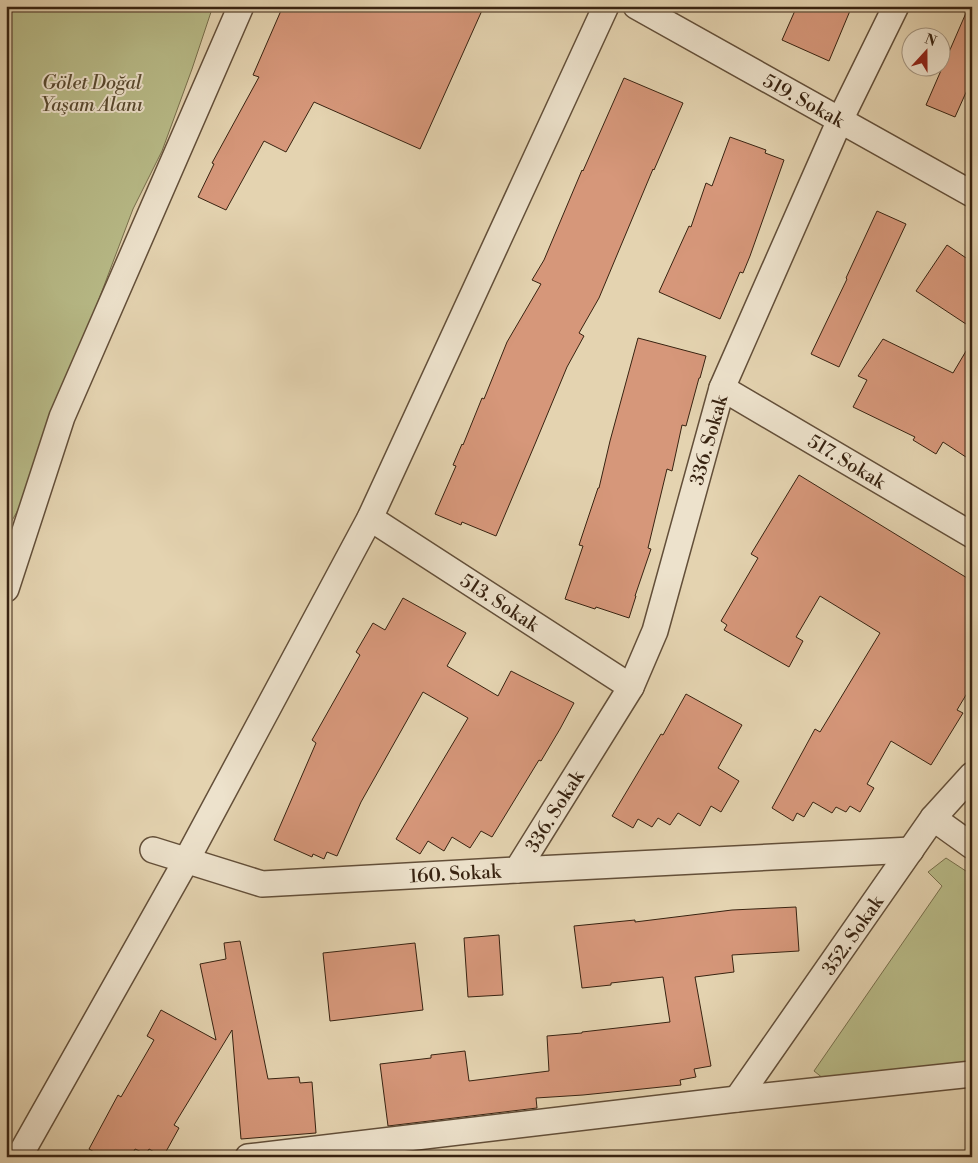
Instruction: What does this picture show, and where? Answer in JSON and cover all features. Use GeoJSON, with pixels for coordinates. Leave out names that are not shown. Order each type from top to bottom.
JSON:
{"type":"FeatureCollection","features":[{"type":"Feature","properties":{"kind":"street"},"geometry":{"type":"LineString","coordinates":[[6,590],[62,417],[241,6]]}},
{"type":"Feature","properties":{"kind":"street"},"geometry":{"type":"LineString","coordinates":[[19,1157],[186,860],[370,518],[606,6]]}},
{"type":"Feature","properties":{"kind":"street","name":"519. Sokak"},"geometry":{"type":"LineString","coordinates":[[636,6],[972,194]]}},
{"type":"Feature","properties":{"kind":"street","name":"336. Sokak"},"geometry":{"type":"LineString","coordinates":[[517,870],[631,687],[655,631],[722,388],[840,120],[896,6]]}},
{"type":"Feature","properties":{"kind":"street","name":"517. Sokak"},"geometry":{"type":"LineString","coordinates":[[722,388],[972,535]]}},
{"type":"Feature","properties":{"kind":"street","name":"513. Sokak"},"geometry":{"type":"LineString","coordinates":[[370,518],[631,687]]}},
{"type":"Feature","properties":{"kind":"street","name":"352. Sokak"},"geometry":{"type":"LineString","coordinates":[[737,1099],[933,818],[972,775]]}},
{"type":"Feature","properties":{"kind":"street"},"geometry":{"type":"LineString","coordinates":[[933,818],[972,846]]}},
{"type":"Feature","properties":{"kind":"street","name":"160. Sokak"},"geometry":{"type":"LineString","coordinates":[[153,850],[262,884],[911,850]]}},
{"type":"Feature","properties":{"kind":"street"},"geometry":{"type":"LineString","coordinates":[[248,1157],[737,1099],[972,1074]]}},
{"type":"Feature","properties":{"kind":"green space","name":"Gölet Doğal Yaşam Alanı"},"geometry":{"type":"Polygon","coordinates":[[[6,6],[213,6],[162,151],[133,209],[22,503],[6,531],[6,6]]]}},
{"type":"Feature","properties":{"kind":"green space"},"geometry":{"type":"Polygon","coordinates":[[[946,858],[972,875],[972,1064],[824,1079],[814,1071],[942,886],[928,872],[946,858]]]}},
{"type":"Feature","properties":{"kind":"building"},"geometry":{"type":"Polygon","coordinates":[[[283,6],[484,6],[420,149],[314,102],[286,152],[264,141],[226,210],[198,197],[214,164],[212,163],[259,77],[253,75],[283,6]]]}},
{"type":"Feature","properties":{"kind":"building"},"geometry":{"type":"Polygon","coordinates":[[[797,6],[852,6],[829,61],[782,40],[797,6]]]}},
{"type":"Feature","properties":{"kind":"building"},"geometry":{"type":"Polygon","coordinates":[[[969,6],[972,6],[972,79],[955,117],[926,105],[938,78],[950,78],[950,50],[969,6]]]}},
{"type":"Feature","properties":{"kind":"building"},"geometry":{"type":"Polygon","coordinates":[[[624,78],[683,103],[599,298],[579,333],[584,336],[567,367],[496,536],[462,522],[461,525],[435,514],[456,466],[453,465],[482,398],[484,399],[507,342],[541,284],[532,280],[544,260],[624,78]]]}},
{"type":"Feature","properties":{"kind":"building"},"geometry":{"type":"Polygon","coordinates":[[[730,137],[766,150],[765,153],[784,160],[750,256],[743,273],[740,272],[720,319],[659,292],[689,226],[691,227],[706,183],[712,186],[730,137]]]}},
{"type":"Feature","properties":{"kind":"building"},"geometry":{"type":"Polygon","coordinates":[[[877,211],[906,224],[839,367],[811,354],[877,211]]]}},
{"type":"Feature","properties":{"kind":"building"},"geometry":{"type":"Polygon","coordinates":[[[947,245],[972,262],[972,328],[916,291],[947,245]]]}},
{"type":"Feature","properties":{"kind":"building"},"geometry":{"type":"Polygon","coordinates":[[[638,338],[706,356],[686,426],[682,425],[672,471],[667,469],[648,548],[651,549],[629,618],[565,599],[583,546],[579,545],[599,488],[638,338]]]}},
{"type":"Feature","properties":{"kind":"building"},"geometry":{"type":"Polygon","coordinates":[[[883,339],[953,373],[972,341],[972,461],[943,442],[936,454],[913,440],[915,437],[853,407],[867,380],[858,376],[883,339]]]}},
{"type":"Feature","properties":{"kind":"building"},"geometry":{"type":"Polygon","coordinates":[[[799,475],[972,581],[972,685],[957,710],[963,713],[931,765],[891,741],[867,784],[874,788],[860,812],[850,806],[846,812],[836,807],[832,813],[813,802],[804,817],[797,813],[793,821],[772,808],[815,729],[820,732],[880,633],[820,596],[796,637],[803,641],[789,667],[724,630],[727,625],[721,621],[758,558],[751,554],[799,475]]]}},
{"type":"Feature","properties":{"kind":"building"},"geometry":{"type":"Polygon","coordinates":[[[403,598],[466,633],[447,666],[498,696],[511,671],[574,703],[541,761],[539,760],[492,837],[481,831],[470,848],[452,837],[444,851],[428,841],[420,854],[396,839],[468,718],[423,692],[361,802],[337,856],[327,852],[324,859],[313,854],[312,857],[274,840],[316,743],[312,740],[360,655],[356,652],[373,623],[385,630],[403,598]]]}},
{"type":"Feature","properties":{"kind":"building"},"geometry":{"type":"Polygon","coordinates":[[[686,694],[742,725],[718,768],[739,781],[721,812],[711,806],[700,826],[678,813],[670,825],[658,818],[652,827],[638,819],[633,828],[612,816],[661,734],[663,735],[686,694]]]}},
{"type":"Feature","properties":{"kind":"building"},"geometry":{"type":"Polygon","coordinates":[[[796,907],[799,951],[732,955],[734,972],[695,977],[711,1066],[694,1069],[696,1077],[680,1080],[681,1085],[536,1098],[537,1108],[388,1126],[380,1064],[431,1058],[431,1055],[465,1051],[469,1081],[549,1071],[547,1036],[670,1022],[663,977],[582,988],[574,926],[635,920],[635,922],[732,910],[796,907]]]}},
{"type":"Feature","properties":{"kind":"building"},"geometry":{"type":"Polygon","coordinates":[[[499,935],[503,995],[468,997],[464,938],[499,935]]]}},
{"type":"Feature","properties":{"kind":"building"},"geometry":{"type":"Polygon","coordinates":[[[240,941],[268,1079],[299,1077],[300,1083],[312,1082],[316,1133],[241,1139],[232,1030],[174,1125],[179,1128],[163,1157],[149,1149],[146,1154],[135,1149],[131,1157],[103,1157],[89,1149],[118,1095],[121,1097],[154,1040],[147,1036],[161,1010],[216,1040],[200,964],[226,959],[224,943],[240,941]]]}},
{"type":"Feature","properties":{"kind":"building"},"geometry":{"type":"Polygon","coordinates":[[[415,943],[423,1010],[330,1021],[323,953],[415,943]]]}}]}
